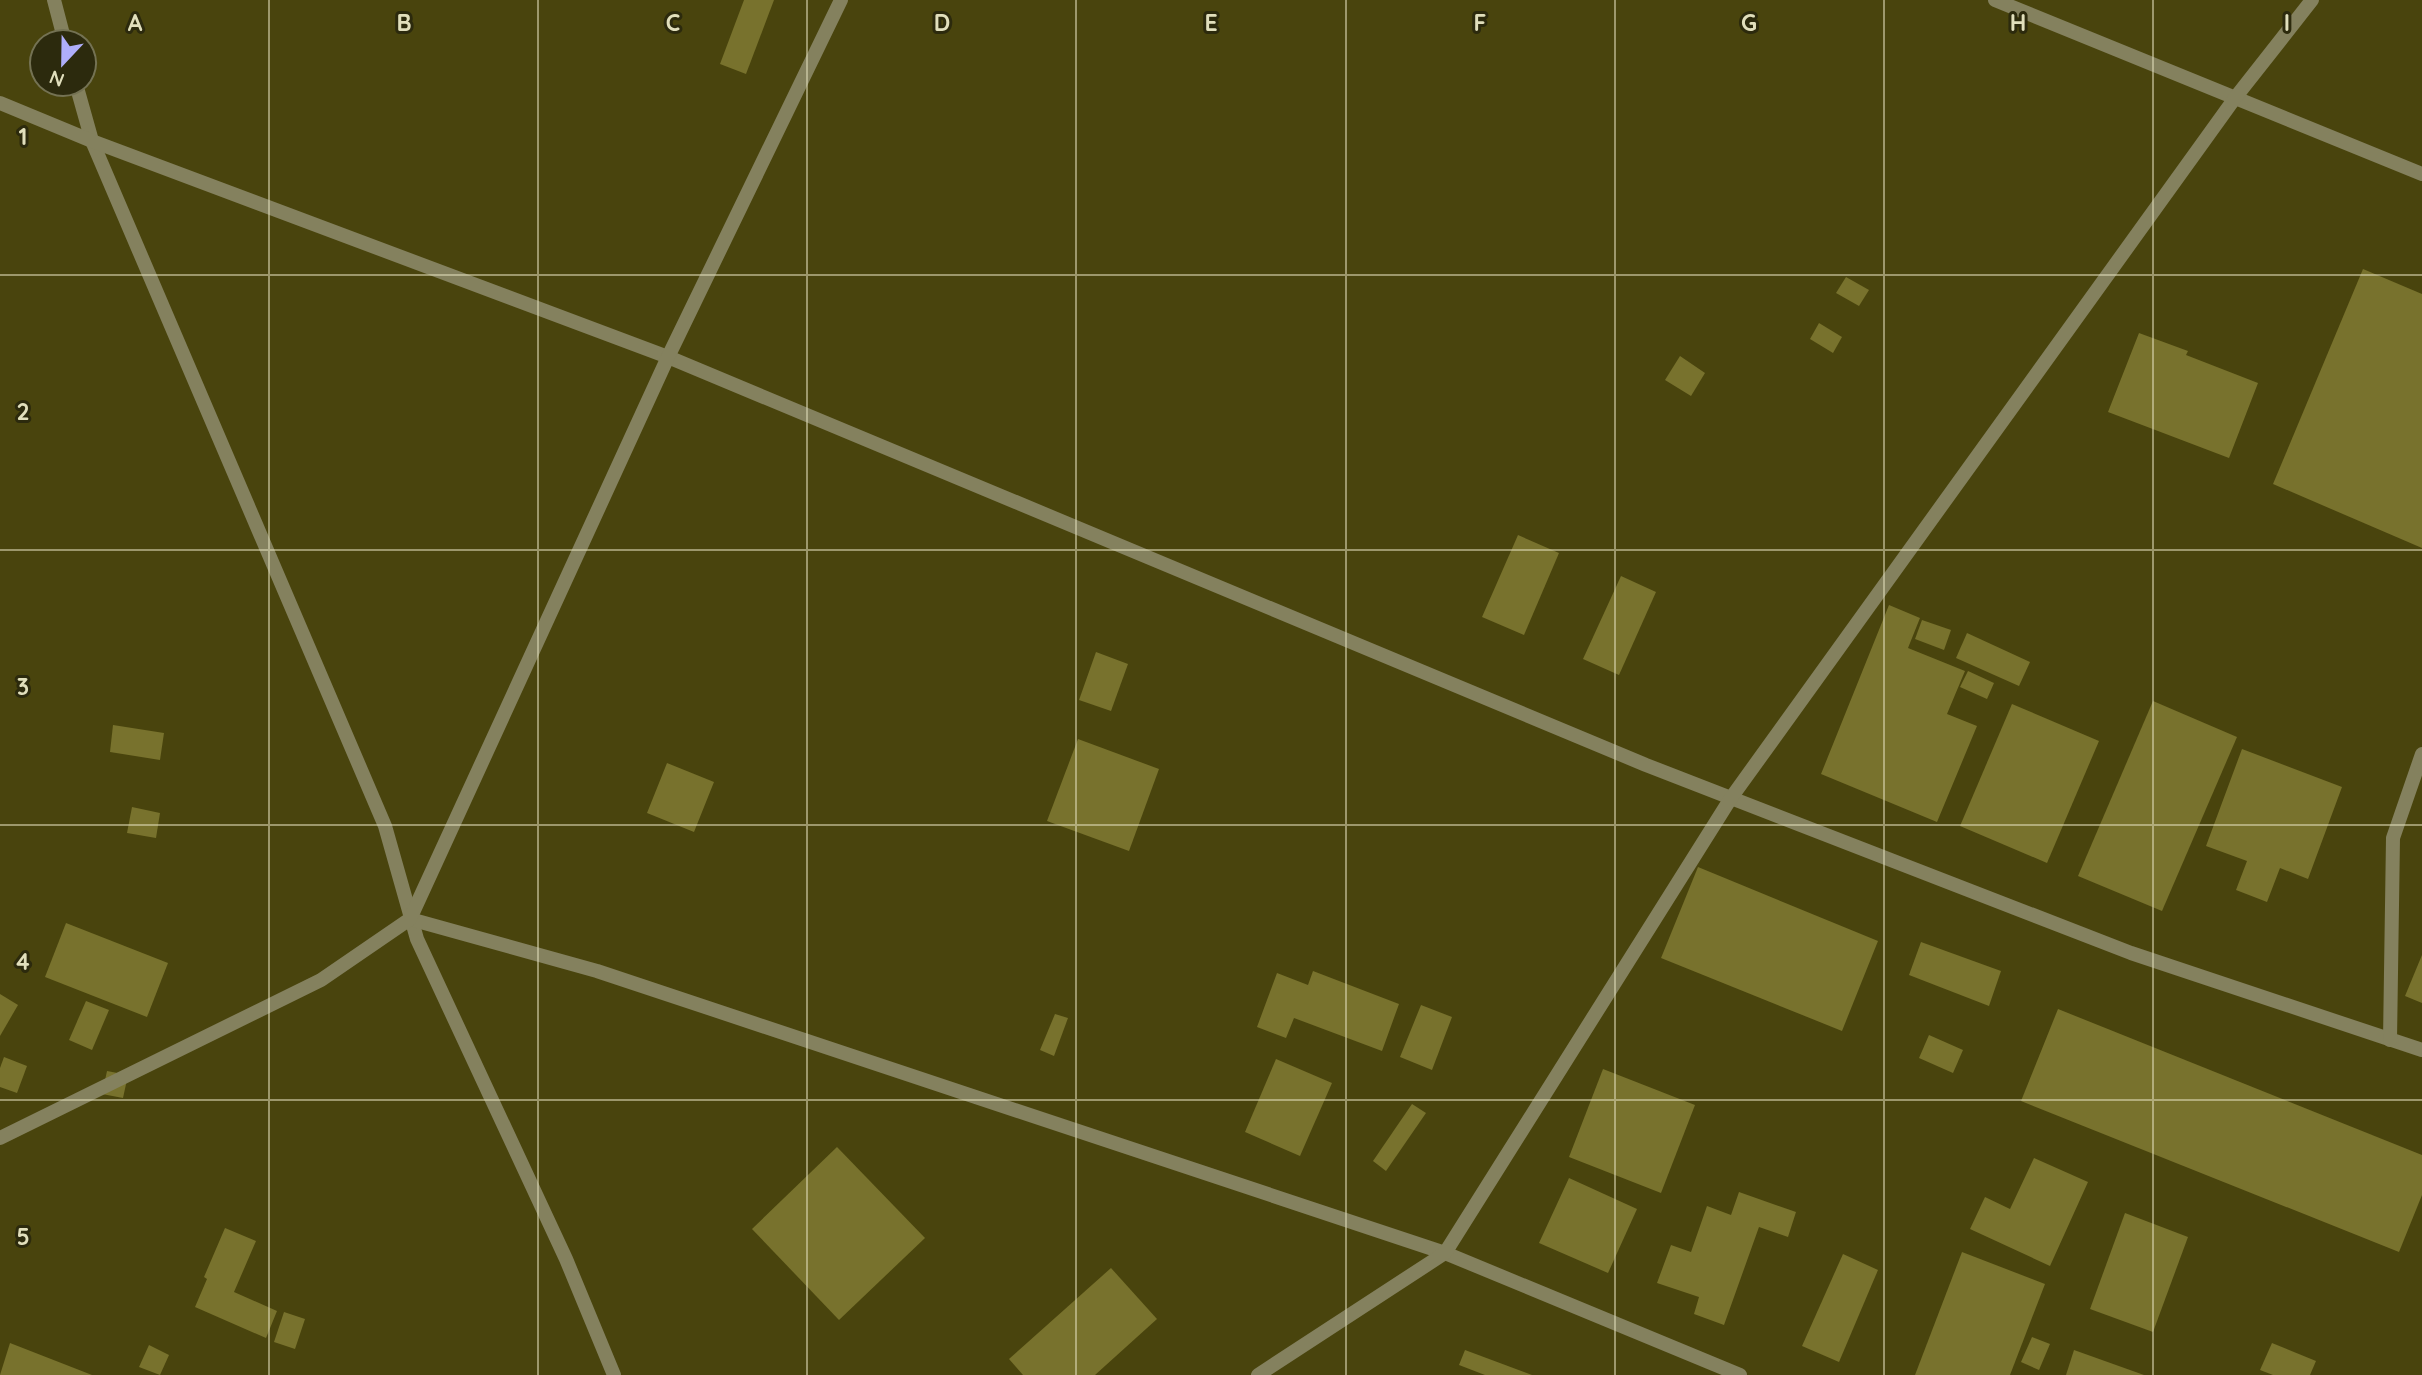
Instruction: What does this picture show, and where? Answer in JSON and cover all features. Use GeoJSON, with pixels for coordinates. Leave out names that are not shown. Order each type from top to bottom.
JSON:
{"type":"FeatureCollection","features":[{"type":"Feature","properties":{"kind":"street"},"geometry":{"type":"LineString","coordinates":[[54,0],[61,28]]}},
{"type":"Feature","properties":{"kind":"street"},"geometry":{"type":"LineString","coordinates":[[0,1138],[321,979],[410,919],[668,357],[841,0]]}},
{"type":"Feature","properties":{"kind":"street"},"geometry":{"type":"LineString","coordinates":[[1995,0],[2422,174]]}},
{"type":"Feature","properties":{"kind":"street"},"geometry":{"type":"LineString","coordinates":[[1258,1375],[1445,1253],[1731,798],[2235,98],[2312,0]]}},
{"type":"Feature","properties":{"kind":"street"},"geometry":{"type":"LineString","coordinates":[[80,98],[92,141],[385,826],[410,919],[422,951],[566,1259],[614,1375]]}},
{"type":"Feature","properties":{"kind":"street"},"geometry":{"type":"LineString","coordinates":[[0,103],[92,141],[668,357],[1646,765],[2131,953],[2422,1050]]}},
{"type":"Feature","properties":{"kind":"street"},"geometry":{"type":"LineString","coordinates":[[2390,1040],[2393,838],[2422,754]]}},
{"type":"Feature","properties":{"kind":"street"},"geometry":{"type":"LineString","coordinates":[[410,919],[597,971],[1445,1253],[1740,1375]]}},
{"type":"Feature","properties":{"kind":"building"},"geometry":{"type":"Polygon","coordinates":[[[744,0],[774,0],[746,74],[720,64],[744,0]]]}},
{"type":"Feature","properties":{"kind":"building"},"geometry":{"type":"Polygon","coordinates":[[[2363,269],[2422,294],[2422,548],[2273,484],[2363,269]]]}},
{"type":"Feature","properties":{"kind":"building"},"geometry":{"type":"Polygon","coordinates":[[[1846,277],[1869,290],[1859,306],[1836,293],[1846,277]]]}},
{"type":"Feature","properties":{"kind":"building"},"geometry":{"type":"Polygon","coordinates":[[[1819,323],[1842,337],[1833,353],[1810,339],[1819,323]]]}},
{"type":"Feature","properties":{"kind":"building"},"geometry":{"type":"Polygon","coordinates":[[[2139,333],[2188,351],[2186,355],[2258,383],[2229,458],[2108,412],[2139,333]]]}},
{"type":"Feature","properties":{"kind":"building"},"geometry":{"type":"Polygon","coordinates":[[[1680,356],[1705,373],[1691,396],[1665,380],[1680,356]]]}},
{"type":"Feature","properties":{"kind":"building"},"geometry":{"type":"Polygon","coordinates":[[[1518,535],[1559,553],[1524,635],[1482,617],[1518,535]]]}},
{"type":"Feature","properties":{"kind":"building"},"geometry":{"type":"Polygon","coordinates":[[[1621,576],[1656,592],[1619,675],[1583,659],[1621,576]]]}},
{"type":"Feature","properties":{"kind":"building"},"geometry":{"type":"Polygon","coordinates":[[[1889,605],[1920,618],[1908,648],[1965,671],[1947,714],[1977,726],[1937,822],[1821,774],[1889,605]]]}},
{"type":"Feature","properties":{"kind":"building"},"geometry":{"type":"Polygon","coordinates":[[[1922,620],[1951,630],[1944,650],[1915,639],[1922,620]]]}},
{"type":"Feature","properties":{"kind":"building"},"geometry":{"type":"Polygon","coordinates":[[[1967,633],[2030,662],[2019,686],[1956,658],[1967,633]]]}},
{"type":"Feature","properties":{"kind":"building"},"geometry":{"type":"Polygon","coordinates":[[[1096,652],[1128,664],[1111,711],[1079,700],[1096,652]]]}},
{"type":"Feature","properties":{"kind":"building"},"geometry":{"type":"Polygon","coordinates":[[[1968,671],[1994,683],[1987,699],[1960,687],[1968,671]]]}},
{"type":"Feature","properties":{"kind":"building"},"geometry":{"type":"Polygon","coordinates":[[[2153,701],[2237,737],[2162,911],[2078,876],[2153,701]]]}},
{"type":"Feature","properties":{"kind":"building"},"geometry":{"type":"Polygon","coordinates":[[[2012,704],[2099,741],[2047,863],[1960,826],[2012,704]]]}},
{"type":"Feature","properties":{"kind":"building"},"geometry":{"type":"Polygon","coordinates":[[[113,725],[164,733],[160,760],[110,752],[113,725]]]}},
{"type":"Feature","properties":{"kind":"building"},"geometry":{"type":"Polygon","coordinates":[[[1078,739],[1159,769],[1129,851],[1047,821],[1078,739]]]}},
{"type":"Feature","properties":{"kind":"building"},"geometry":{"type":"Polygon","coordinates":[[[2242,749],[2342,787],[2308,879],[2280,868],[2267,902],[2236,890],[2247,861],[2206,846],[2242,749]]]}},
{"type":"Feature","properties":{"kind":"building"},"geometry":{"type":"Polygon","coordinates":[[[667,763],[714,782],[694,832],[647,813],[667,763]]]}},
{"type":"Feature","properties":{"kind":"building"},"geometry":{"type":"Polygon","coordinates":[[[132,807],[160,813],[156,838],[127,833],[132,807]]]}},
{"type":"Feature","properties":{"kind":"building"},"geometry":{"type":"Polygon","coordinates":[[[1698,867],[1878,941],[1842,1031],[1661,958],[1698,867]]]}},
{"type":"Feature","properties":{"kind":"building"},"geometry":{"type":"Polygon","coordinates":[[[66,923],[168,963],[147,1017],[45,977],[66,923]]]}},
{"type":"Feature","properties":{"kind":"building"},"geometry":{"type":"Polygon","coordinates":[[[1921,942],[2001,971],[1989,1006],[1909,975],[1921,942]]]}},
{"type":"Feature","properties":{"kind":"building"},"geometry":{"type":"Polygon","coordinates":[[[2422,955],[2422,1003],[2405,996],[2422,955]]]}},
{"type":"Feature","properties":{"kind":"building"},"geometry":{"type":"Polygon","coordinates":[[[1313,971],[1399,1004],[1382,1051],[1294,1018],[1286,1038],[1257,1027],[1277,973],[1308,985],[1313,971]]]}},
{"type":"Feature","properties":{"kind":"building"},"geometry":{"type":"Polygon","coordinates":[[[0,994],[18,1005],[0,1036],[0,994]]]}},
{"type":"Feature","properties":{"kind":"building"},"geometry":{"type":"Polygon","coordinates":[[[86,1001],[109,1010],[92,1050],[69,1040],[86,1001]]]}},
{"type":"Feature","properties":{"kind":"building"},"geometry":{"type":"Polygon","coordinates":[[[1421,1005],[1452,1017],[1432,1070],[1400,1057],[1421,1005]]]}},
{"type":"Feature","properties":{"kind":"building"},"geometry":{"type":"Polygon","coordinates":[[[2058,1009],[2422,1155],[2422,1195],[2399,1252],[2021,1101],[2058,1009]]]}},
{"type":"Feature","properties":{"kind":"building"},"geometry":{"type":"Polygon","coordinates":[[[1055,1014],[1068,1018],[1054,1056],[1040,1050],[1055,1014]]]}},
{"type":"Feature","properties":{"kind":"building"},"geometry":{"type":"Polygon","coordinates":[[[1929,1035],[1963,1050],[1953,1073],[1919,1058],[1929,1035]]]}},
{"type":"Feature","properties":{"kind":"building"},"geometry":{"type":"Polygon","coordinates":[[[4,1057],[27,1066],[17,1093],[0,1087],[0,1068],[4,1057]]]}},
{"type":"Feature","properties":{"kind":"building"},"geometry":{"type":"Polygon","coordinates":[[[1276,1059],[1332,1083],[1300,1156],[1245,1132],[1276,1059]]]}},
{"type":"Feature","properties":{"kind":"building"},"geometry":{"type":"Polygon","coordinates":[[[1603,1069],[1695,1105],[1661,1193],[1569,1157],[1603,1069]]]}},
{"type":"Feature","properties":{"kind":"building"},"geometry":{"type":"Polygon","coordinates":[[[107,1071],[128,1075],[123,1098],[102,1094],[107,1071]]]}},
{"type":"Feature","properties":{"kind":"building"},"geometry":{"type":"Polygon","coordinates":[[[1412,1104],[1426,1113],[1386,1171],[1373,1161],[1412,1104]]]}},
{"type":"Feature","properties":{"kind":"building"},"geometry":{"type":"Polygon","coordinates":[[[837,1147],[925,1238],[839,1320],[752,1229],[837,1147]]]}},
{"type":"Feature","properties":{"kind":"building"},"geometry":{"type":"Polygon","coordinates":[[[2034,1158],[2088,1182],[2050,1266],[1970,1229],[1985,1197],[2010,1209],[2034,1158]]]}},
{"type":"Feature","properties":{"kind":"building"},"geometry":{"type":"Polygon","coordinates":[[[1569,1178],[1637,1209],[1608,1273],[1539,1243],[1569,1178]]]}},
{"type":"Feature","properties":{"kind":"building"},"geometry":{"type":"Polygon","coordinates":[[[1739,1192],[1796,1212],[1788,1237],[1759,1227],[1724,1325],[1694,1314],[1699,1297],[1657,1283],[1671,1245],[1691,1252],[1707,1206],[1731,1215],[1739,1192]]]}},
{"type":"Feature","properties":{"kind":"building"},"geometry":{"type":"Polygon","coordinates":[[[2125,1213],[2188,1237],[2153,1332],[2090,1309],[2125,1213]]]}},
{"type":"Feature","properties":{"kind":"building"},"geometry":{"type":"Polygon","coordinates":[[[225,1228],[256,1241],[234,1292],[277,1311],[266,1338],[195,1307],[207,1279],[204,1277],[225,1228]]]}},
{"type":"Feature","properties":{"kind":"building"},"geometry":{"type":"Polygon","coordinates":[[[1962,1252],[2045,1284],[2010,1375],[1915,1375],[1962,1252]]]}},
{"type":"Feature","properties":{"kind":"building"},"geometry":{"type":"Polygon","coordinates":[[[1843,1254],[1878,1270],[1839,1362],[1802,1346],[1843,1254]]]}},
{"type":"Feature","properties":{"kind":"building"},"geometry":{"type":"Polygon","coordinates":[[[1111,1268],[1157,1319],[1095,1375],[1023,1375],[1009,1359],[1111,1268]]]}},
{"type":"Feature","properties":{"kind":"building"},"geometry":{"type":"Polygon","coordinates":[[[284,1312],[305,1319],[295,1349],[274,1342],[284,1312]]]}},
{"type":"Feature","properties":{"kind":"building"},"geometry":{"type":"Polygon","coordinates":[[[2032,1337],[2050,1344],[2039,1370],[2021,1362],[2032,1337]]]}},
{"type":"Feature","properties":{"kind":"building"},"geometry":{"type":"Polygon","coordinates":[[[10,1343],[92,1375],[0,1375],[10,1343]]]}},
{"type":"Feature","properties":{"kind":"building"},"geometry":{"type":"Polygon","coordinates":[[[2272,1343],[2316,1361],[2310,1375],[2273,1375],[2260,1370],[2272,1343]]]}},
{"type":"Feature","properties":{"kind":"building"},"geometry":{"type":"Polygon","coordinates":[[[149,1345],[169,1355],[160,1375],[139,1367],[149,1345]]]}},
{"type":"Feature","properties":{"kind":"building"},"geometry":{"type":"Polygon","coordinates":[[[1465,1350],[1532,1375],[1485,1375],[1459,1365],[1465,1350]]]}},
{"type":"Feature","properties":{"kind":"building"},"geometry":{"type":"Polygon","coordinates":[[[2074,1350],[2144,1375],[2066,1375],[2074,1350]]]}}]}
